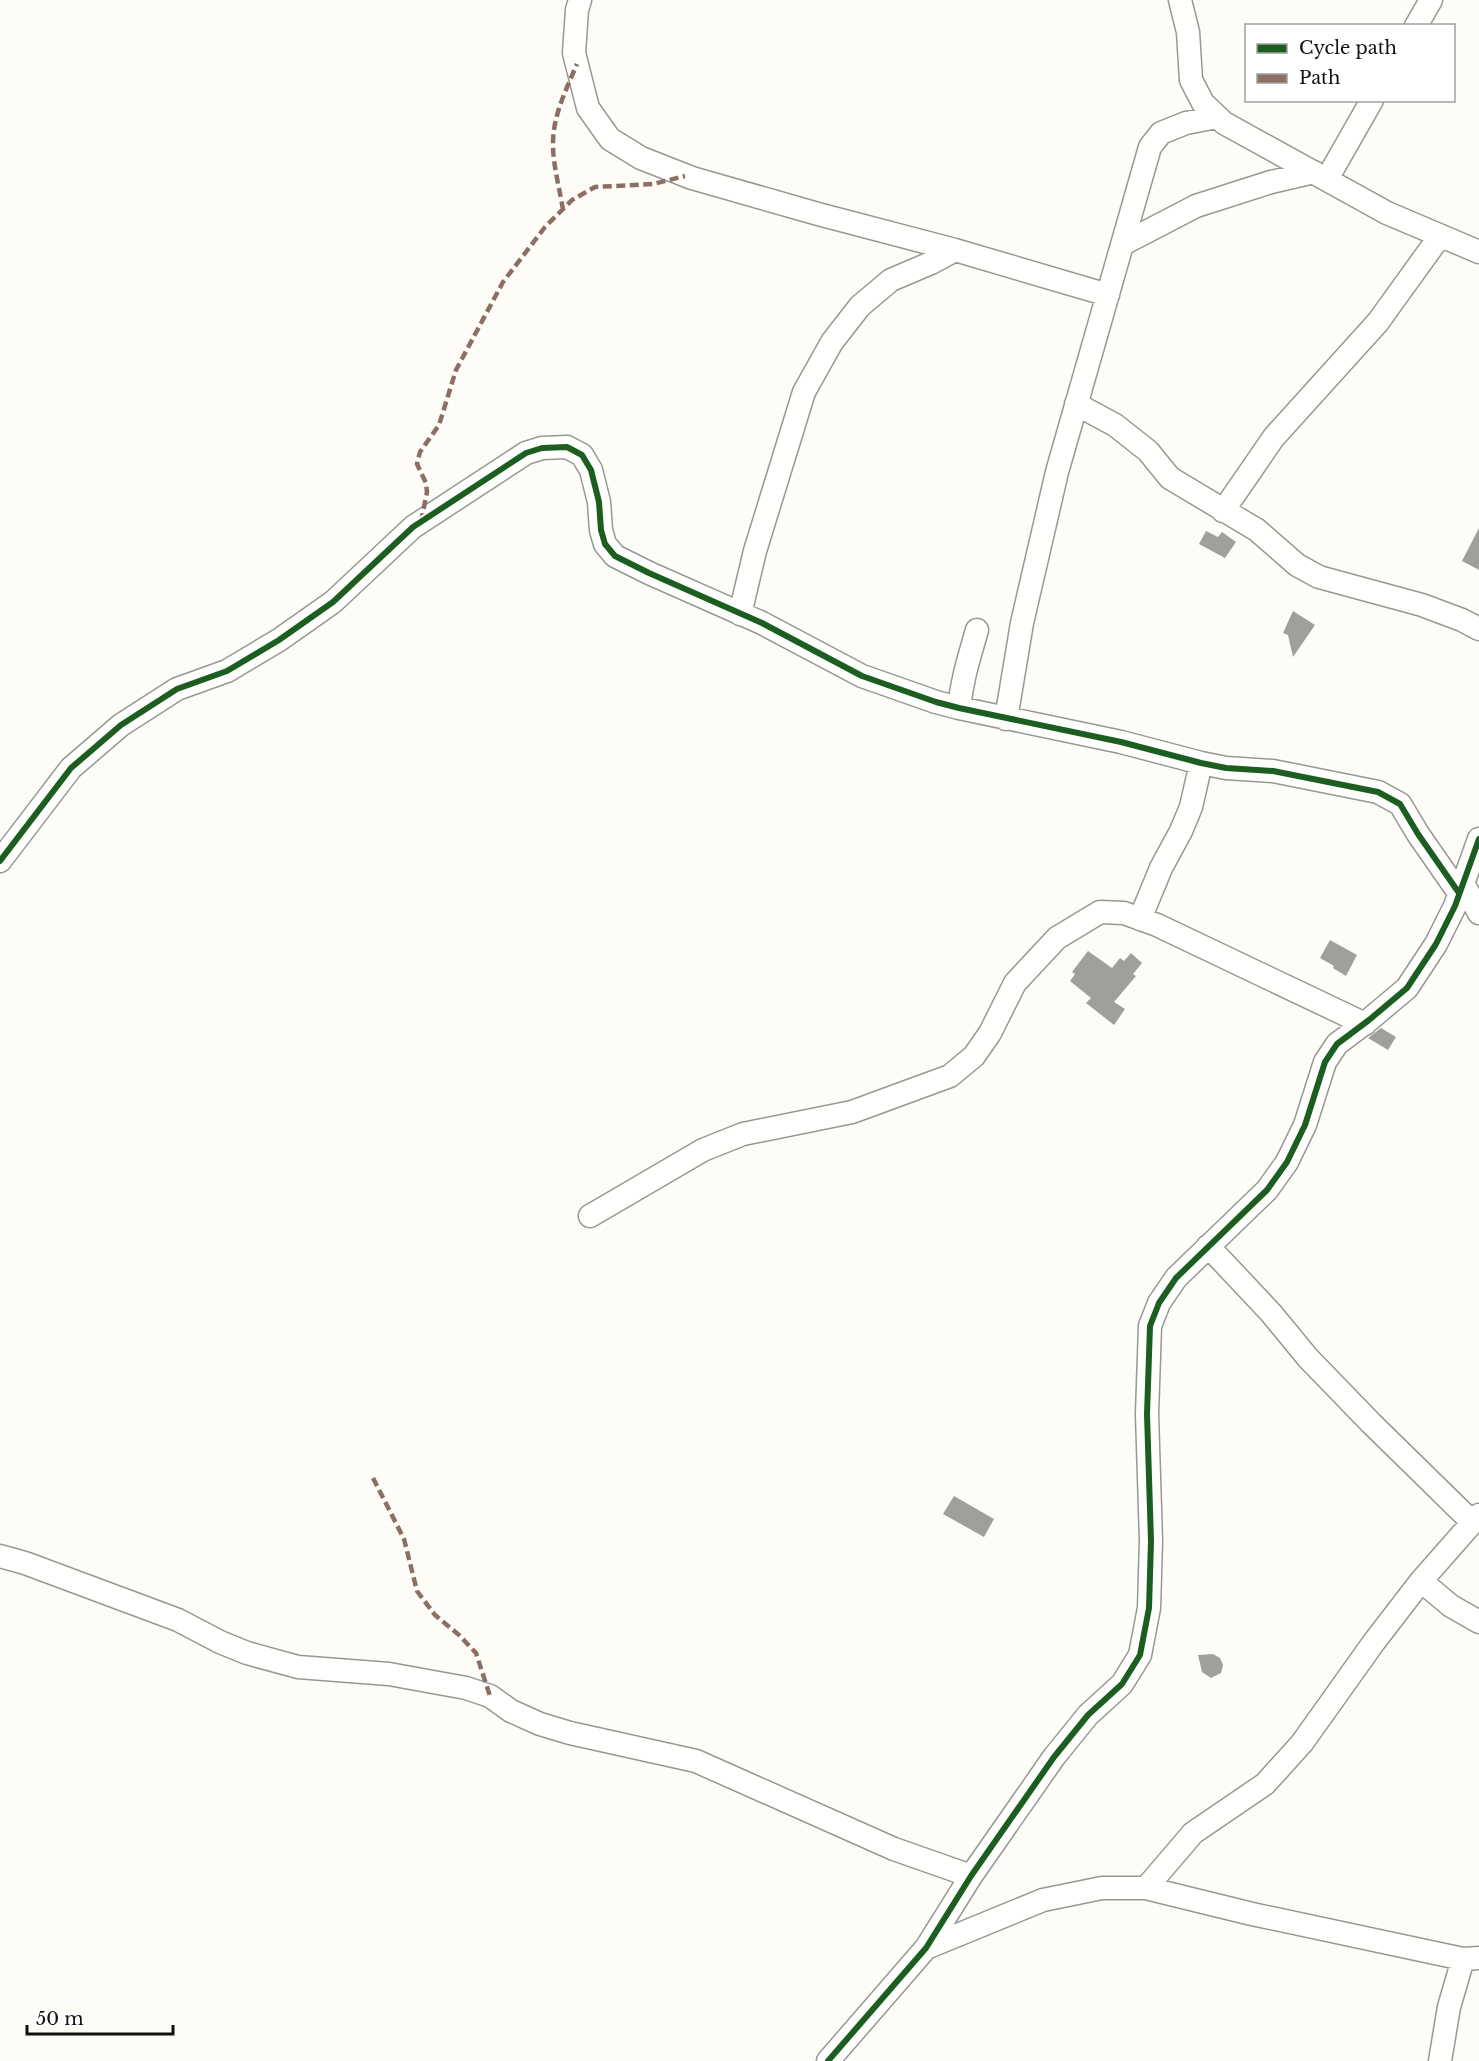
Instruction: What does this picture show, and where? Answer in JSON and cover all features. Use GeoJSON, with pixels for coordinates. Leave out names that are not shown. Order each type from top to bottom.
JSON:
{"type":"FeatureCollection","features":[{"type":"Feature","properties":{"kind":"street"},"geometry":{"type":"LineString","coordinates":[[580,0],[577,10],[574,53],[588,108],[610,139],[641,158],[692,178],[955,250],[1108,295]]}},
{"type":"Feature","properties":{"kind":"street"},"geometry":{"type":"LineString","coordinates":[[1180,0],[1188,33],[1191,80],[1203,104],[1224,123],[1387,213],[1479,252]]}},
{"type":"Feature","properties":{"kind":"street"},"geometry":{"type":"LineString","coordinates":[[1417,24],[1431,0]]}},
{"type":"Feature","properties":{"kind":"street"},"geometry":{"type":"LineString","coordinates":[[1123,244],[1196,206],[1271,182],[1321,175],[1370,102]]}},
{"type":"Feature","properties":{"kind":"street"},"geometry":{"type":"LineString","coordinates":[[1006,719],[1022,623],[1057,472],[1150,147],[1161,133],[1185,123],[1217,117]]}},
{"type":"Feature","properties":{"kind":"street"},"geometry":{"type":"LineString","coordinates":[[1223,511],[1274,437],[1378,322],[1440,236]]}},
{"type":"Feature","properties":{"kind":"street"},"geometry":{"type":"LineString","coordinates":[[741,614],[755,551],[804,392],[826,352],[860,306],[891,280],[955,250]]}},
{"type":"Feature","properties":{"kind":"street"},"geometry":{"type":"LineString","coordinates":[[1076,404],[1115,425],[1148,452],[1170,478],[1257,530],[1297,566],[1319,577],[1422,605],[1479,628]]}},
{"type":"Feature","properties":{"kind":"street"},"geometry":{"type":"LineString","coordinates":[[0,861],[71,768],[121,725],[177,689],[227,671],[279,640],[333,602],[413,527],[526,453],[542,448],[567,447],[582,455],[591,470],[599,502],[601,530],[605,544],[615,556],[762,623],[862,676],[936,702],[1006,719],[1121,742],[1200,763],[1226,768],[1273,771],[1378,792],[1400,804],[1418,834],[1479,913]]}},
{"type":"Feature","properties":{"kind":"street"},"geometry":{"type":"LineString","coordinates":[[959,708],[966,663],[977,630]]}},
{"type":"Feature","properties":{"kind":"street"},"geometry":{"type":"LineString","coordinates":[[1140,918],[1191,807],[1200,763]]}},
{"type":"Feature","properties":{"kind":"street"},"geometry":{"type":"LineString","coordinates":[[828,2061],[926,1948],[971,1876],[1054,1756],[1088,1715],[1122,1684],[1140,1655],[1149,1608],[1151,1541],[1147,1414],[1150,1326],[1159,1303],[1176,1278],[1268,1190],[1287,1162],[1305,1125],[1325,1062],[1337,1044],[1365,1024],[1407,988],[1436,944],[1461,888],[1479,839]]}},
{"type":"Feature","properties":{"kind":"street"},"geometry":{"type":"LineString","coordinates":[[590,1216],[703,1150],[743,1134],[852,1112],[950,1076],[974,1056],[990,1033],[1015,983],[1057,938],[1100,912],[1124,913],[1140,918],[1365,1024]]}},
{"type":"Feature","properties":{"kind":"street"},"geometry":{"type":"LineString","coordinates":[[1146,1888],[1193,1833],[1265,1784],[1302,1743],[1421,1581],[1476,1519],[1371,1423],[1308,1358],[1271,1313],[1208,1246]]}},
{"type":"Feature","properties":{"kind":"street"},"geometry":{"type":"LineString","coordinates":[[0,1556],[25,1563],[178,1620],[220,1642],[248,1653],[298,1667],[389,1674],[466,1688],[490,1696],[511,1711],[570,1733],[696,1761],[894,1849],[971,1876]]}},
{"type":"Feature","properties":{"kind":"street"},"geometry":{"type":"LineString","coordinates":[[1421,1581],[1451,1606],[1479,1622]]}},
{"type":"Feature","properties":{"kind":"street"},"geometry":{"type":"LineString","coordinates":[[926,1948],[1043,1900],[1102,1888],[1146,1888],[1251,1914],[1471,1958],[1449,2007],[1440,2061]]}},
{"type":"Feature","properties":{"kind":"building"},"geometry":{"type":"Polygon","coordinates":[[[1479,528],[1479,570],[1462,561],[1479,528]]]}},
{"type":"Feature","properties":{"kind":"building"},"geometry":{"type":"Polygon","coordinates":[[[1206,531],[1218,537],[1222,532],[1236,542],[1225,558],[1199,544],[1206,531]]]}},
{"type":"Feature","properties":{"kind":"building"},"geometry":{"type":"Polygon","coordinates":[[[1293,611],[1315,625],[1293,657],[1288,635],[1283,633],[1293,611]]]}},
{"type":"Feature","properties":{"kind":"building"},"geometry":{"type":"Polygon","coordinates":[[[1330,940],[1357,955],[1346,976],[1320,958],[1330,940]]]}},
{"type":"Feature","properties":{"kind":"building"},"geometry":{"type":"Polygon","coordinates":[[[1088,951],[1112,968],[1120,958],[1124,961],[1131,953],[1142,963],[1133,974],[1136,976],[1114,1002],[1125,1009],[1114,1025],[1086,1003],[1091,998],[1070,981],[1075,974],[1072,972],[1088,951]]]}},
{"type":"Feature","properties":{"kind":"building"},"geometry":{"type":"Polygon","coordinates":[[[1381,1028],[1396,1037],[1388,1050],[1368,1038],[1381,1028]]]}},
{"type":"Feature","properties":{"kind":"building"},"geometry":{"type":"Polygon","coordinates":[[[954,1496],[994,1519],[984,1537],[943,1514],[954,1496]]]}},
{"type":"Feature","properties":{"kind":"building"},"geometry":{"type":"Polygon","coordinates":[[[1213,1654],[1220,1658],[1223,1665],[1221,1673],[1211,1678],[1202,1672],[1198,1655],[1213,1654]]]}},
{"type":"Feature","properties":{"kind":"marked path"},"geometry":{"type":"LineString","coordinates":[[563,210],[554,160],[553,140],[560,105],[577,64]]}},
{"type":"Feature","properties":{"kind":"marked path"},"geometry":{"type":"LineString","coordinates":[[421,522],[427,492],[426,483],[417,464],[420,452],[439,425],[456,370],[503,282],[545,227],[572,200],[595,187],[653,184],[685,176]]}},
{"type":"Feature","properties":{"kind":"marked path"},"geometry":{"type":"LineString","coordinates":[[373,1478],[404,1539],[417,1591],[435,1615],[476,1653],[490,1696]]}},
{"type":"Feature","properties":{"kind":"cycle path"},"geometry":{"type":"LineString","coordinates":[[0,861],[71,768],[121,725],[177,689],[227,671],[279,640],[333,602],[413,527],[526,453],[542,448],[567,447],[582,455],[591,470],[599,502],[601,530],[605,544],[615,556],[762,623],[862,676],[936,702],[1121,742],[1201,763],[1226,768],[1273,771],[1378,792],[1400,804],[1459,893]]}},
{"type":"Feature","properties":{"kind":"cycle path"},"geometry":{"type":"LineString","coordinates":[[828,2061],[926,1948],[971,1876],[1054,1757],[1088,1715],[1122,1684],[1140,1655],[1149,1608],[1151,1541],[1147,1414],[1150,1326],[1159,1303],[1176,1278],[1267,1190],[1287,1162],[1305,1125],[1325,1062],[1337,1044],[1407,988],[1436,944],[1455,906],[1479,839]]}}]}
